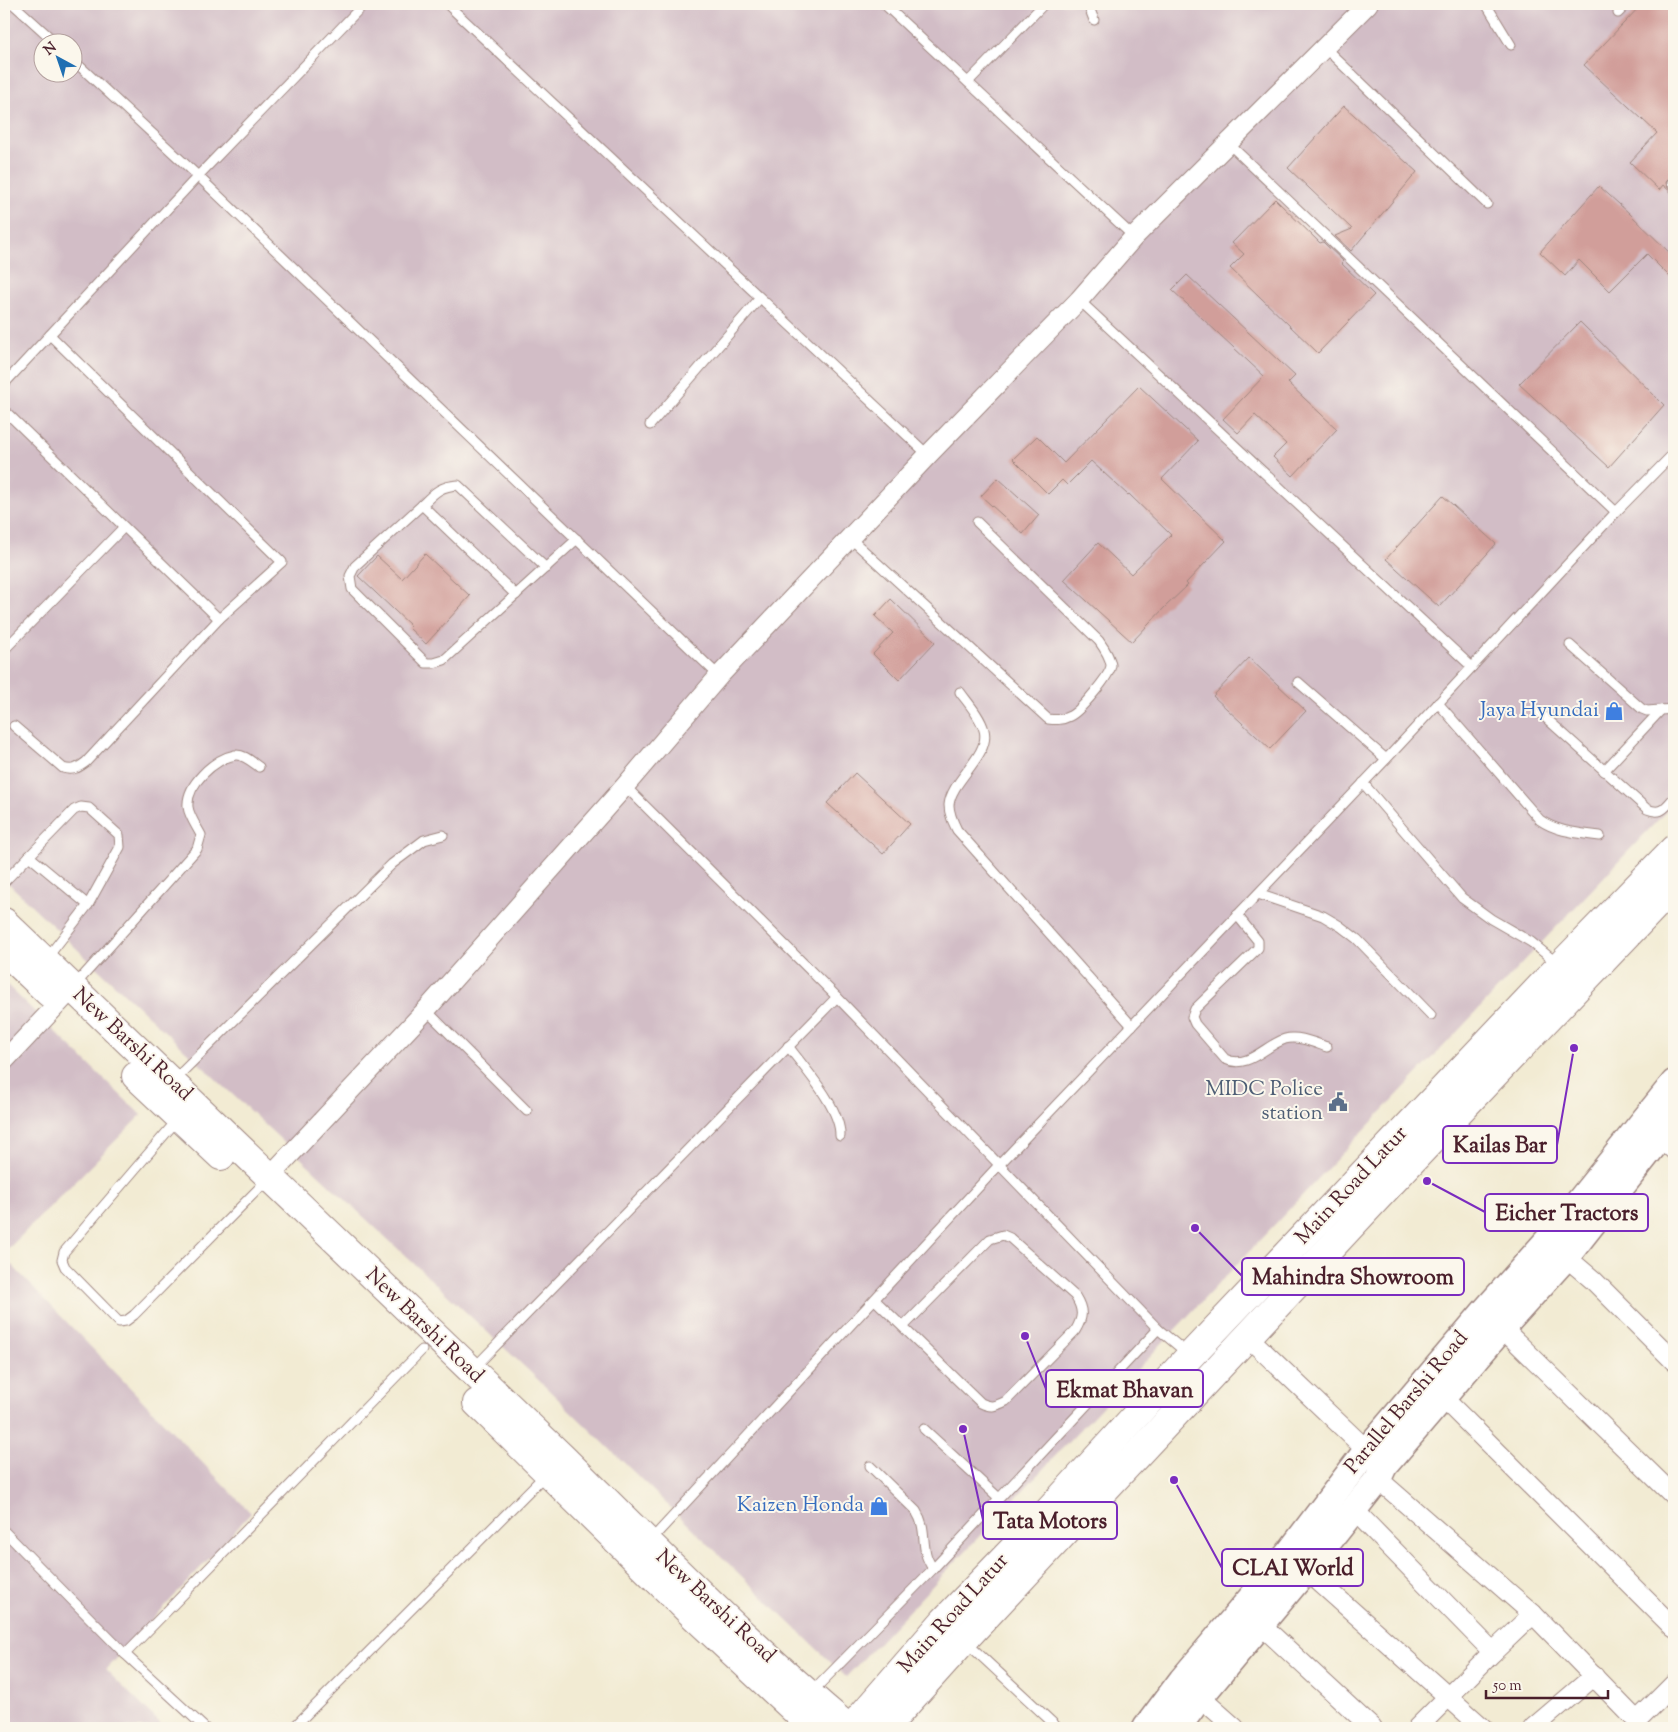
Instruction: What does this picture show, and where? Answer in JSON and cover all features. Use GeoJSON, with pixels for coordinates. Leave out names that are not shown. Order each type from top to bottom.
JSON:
{"type":"FeatureCollection","features":[{"type":"Feature","properties":{"kind":"main road","name":"Main Road Latur"},"geometry":{"type":"LineString","coordinates":[[850,1727],[944,1621],[1030,1531],[1190,1356],[1560,966],[1674,849]]}},
{"type":"Feature","properties":{"kind":"main road","name":"Main Road Latur"},"geometry":{"type":"LineString","coordinates":[[885,1728],[964,1640],[1674,886]]}},
{"type":"Feature","properties":{"kind":"main road","name":"New Barshi Road"},"geometry":{"type":"LineString","coordinates":[[4,922],[44,962],[66,996],[180,1117],[263,1184],[471,1371],[563,1458],[694,1616],[814,1728]]}},
{"type":"Feature","properties":{"kind":"main road","name":"New Barshi Road"},"geometry":{"type":"LineString","coordinates":[[4,950],[66,996],[171,1083],[263,1184],[422,1350],[548,1472],[809,1695],[850,1727]]}},
{"type":"Feature","properties":{"kind":"street"},"geometry":{"type":"LineString","coordinates":[[263,1184],[426,1010],[625,786],[719,676],[928,455],[1079,300],[1134,236],[1368,4]]}},
{"type":"Feature","properties":{"kind":"street"},"geometry":{"type":"LineString","coordinates":[[4,1062],[66,996]]}},
{"type":"Feature","properties":{"kind":"street","name":"Parallel Barshi Road"},"geometry":{"type":"LineString","coordinates":[[1146,1728],[1188,1673],[1289,1553],[1376,1465],[1473,1324],[1549,1239],[1674,1082]]}},
{"type":"Feature","properties":{"kind":"street"},"geometry":{"type":"LineString","coordinates":[[1177,1728],[1200,1697],[1306,1570],[1353,1509],[1376,1465],[1442,1397],[1670,1136]]}},
{"type":"Feature","properties":{"kind":"street"},"geometry":{"type":"LineString","coordinates":[[1566,1257],[1593,1280],[1674,1361]]}},
{"type":"Feature","properties":{"kind":"street"},"geometry":{"type":"LineString","coordinates":[[1502,1328],[1674,1496]]}},
{"type":"Feature","properties":{"kind":"street"},"geometry":{"type":"LineString","coordinates":[[1248,1337],[1376,1465],[1534,1614],[1594,1676],[1638,1726],[1674,1684]]}},
{"type":"Feature","properties":{"kind":"street"},"geometry":{"type":"LineString","coordinates":[[1442,1397],[1674,1628]]}},
{"type":"Feature","properties":{"kind":"street"},"geometry":{"type":"LineString","coordinates":[[1353,1509],[1493,1652]]}},
{"type":"Feature","properties":{"kind":"street"},"geometry":{"type":"LineString","coordinates":[[1306,1570],[1483,1728]]}},
{"type":"Feature","properties":{"kind":"street"},"geometry":{"type":"LineString","coordinates":[[1417,1728],[1534,1614]]}},
{"type":"Feature","properties":{"kind":"street"},"geometry":{"type":"LineString","coordinates":[[1260,1624],[1372,1728]]}},
{"type":"Feature","properties":{"kind":"street"},"geometry":{"type":"LineString","coordinates":[[1533,1728],[1594,1676]]}},
{"type":"Feature","properties":{"kind":"street"},"geometry":{"type":"LineString","coordinates":[[1200,1697],[1235,1728]]}},
{"type":"Feature","properties":{"kind":"lane"},"geometry":{"type":"LineString","coordinates":[[14,4],[44,32]]}},
{"type":"Feature","properties":{"kind":"lane"},"geometry":{"type":"LineString","coordinates":[[4,384],[198,176],[364,4]]}},
{"type":"Feature","properties":{"kind":"lane"},"geometry":{"type":"LineString","coordinates":[[447,4],[928,455]]}},
{"type":"Feature","properties":{"kind":"lane"},"geometry":{"type":"LineString","coordinates":[[884,4],[1134,236]]}},
{"type":"Feature","properties":{"kind":"lane"},"geometry":{"type":"LineString","coordinates":[[968,82],[1044,4]]}},
{"type":"Feature","properties":{"kind":"lane"},"geometry":{"type":"LineString","coordinates":[[1086,4],[1094,20]]}},
{"type":"Feature","properties":{"kind":"lane"},"geometry":{"type":"LineString","coordinates":[[1486,4],[1511,45]]}},
{"type":"Feature","properties":{"kind":"lane"},"geometry":{"type":"LineString","coordinates":[[1618,13],[1627,4]]}},
{"type":"Feature","properties":{"kind":"lane"},"geometry":{"type":"LineString","coordinates":[[1324,47],[1487,204]]}},
{"type":"Feature","properties":{"kind":"lane"},"geometry":{"type":"LineString","coordinates":[[82,68],[198,176],[719,676]]}},
{"type":"Feature","properties":{"kind":"lane"},"geometry":{"type":"LineString","coordinates":[[1228,143],[1616,512]]}},
{"type":"Feature","properties":{"kind":"lane"},"geometry":{"type":"LineString","coordinates":[[650,425],[760,298]]}},
{"type":"Feature","properties":{"kind":"lane"},"geometry":{"type":"LineString","coordinates":[[1079,300],[1472,667]]}},
{"type":"Feature","properties":{"kind":"lane"},"geometry":{"type":"LineString","coordinates":[[14,726],[63,768],[70,770],[77,768],[86,762],[219,619],[282,562],[50,335]]}},
{"type":"Feature","properties":{"kind":"lane"},"geometry":{"type":"LineString","coordinates":[[4,410],[219,619]]}},
{"type":"Feature","properties":{"kind":"lane"},"geometry":{"type":"LineString","coordinates":[[641,1550],[999,1165],[1386,759],[1616,512],[1674,453]]}},
{"type":"Feature","properties":{"kind":"lane"},"geometry":{"type":"LineString","coordinates":[[546,568],[458,485],[446,485],[422,504],[355,566],[350,576],[352,589],[426,663],[434,663],[444,660],[516,595],[546,568],[577,540]]}},
{"type":"Feature","properties":{"kind":"lane"},"geometry":{"type":"LineString","coordinates":[[422,504],[516,595]]}},
{"type":"Feature","properties":{"kind":"lane"},"geometry":{"type":"LineString","coordinates":[[850,538],[1048,719],[1060,721],[1073,715],[1108,674],[1111,665],[1106,651],[1099,641],[977,522]]}},
{"type":"Feature","properties":{"kind":"lane"},"geometry":{"type":"LineString","coordinates":[[4,650],[124,527]]}},
{"type":"Feature","properties":{"kind":"lane"},"geometry":{"type":"LineString","coordinates":[[1570,645],[1642,709],[1647,711],[1674,710]]}},
{"type":"Feature","properties":{"kind":"lane"},"geometry":{"type":"LineString","coordinates":[[1298,682],[1386,759]]}},
{"type":"Feature","properties":{"kind":"lane"},"geometry":{"type":"LineString","coordinates":[[960,692],[981,722],[985,733],[984,746],[957,786],[949,804],[951,818],[957,830],[1132,1026]]}},
{"type":"Feature","properties":{"kind":"lane"},"geometry":{"type":"LineString","coordinates":[[1438,703],[1540,820],[1549,826],[1560,829],[1600,836]]}},
{"type":"Feature","properties":{"kind":"lane"},"geometry":{"type":"LineString","coordinates":[[1537,710],[1647,809],[1656,812],[1660,811],[1674,798]]}},
{"type":"Feature","properties":{"kind":"lane"},"geometry":{"type":"LineString","coordinates":[[1604,771],[1661,710]]}},
{"type":"Feature","properties":{"kind":"lane"},"geometry":{"type":"LineString","coordinates":[[66,996],[197,849],[201,835],[188,808],[189,796],[193,785],[207,770],[224,759],[235,755],[242,756],[259,766]]}},
{"type":"Feature","properties":{"kind":"lane"},"geometry":{"type":"LineString","coordinates":[[1363,783],[1462,898],[1491,919],[1531,942],[1560,966]]}},
{"type":"Feature","properties":{"kind":"lane"},"geometry":{"type":"LineString","coordinates":[[625,786],[837,997],[1158,1329],[1190,1356]]}},
{"type":"Feature","properties":{"kind":"lane"},"geometry":{"type":"LineString","coordinates":[[4,882],[74,810],[81,807],[89,808],[119,834],[120,847],[88,906],[44,962]]}},
{"type":"Feature","properties":{"kind":"lane"},"geometry":{"type":"LineString","coordinates":[[171,1083],[392,864],[424,840],[443,835]]}},
{"type":"Feature","properties":{"kind":"lane"},"geometry":{"type":"LineString","coordinates":[[29,856],[88,906]]}},
{"type":"Feature","properties":{"kind":"lane"},"geometry":{"type":"LineString","coordinates":[[1258,894],[1323,916],[1340,926],[1357,939],[1432,1015]]}},
{"type":"Feature","properties":{"kind":"lane"},"geometry":{"type":"LineString","coordinates":[[1237,915],[1258,941],[1258,948],[1195,1008],[1192,1017],[1195,1024],[1225,1059],[1232,1062],[1246,1061],[1285,1039],[1295,1038],[1327,1047]]}},
{"type":"Feature","properties":{"kind":"lane"},"geometry":{"type":"LineString","coordinates":[[471,1371],[837,997]]}},
{"type":"Feature","properties":{"kind":"lane"},"geometry":{"type":"LineString","coordinates":[[426,1010],[527,1110]]}},
{"type":"Feature","properties":{"kind":"lane"},"geometry":{"type":"LineString","coordinates":[[788,1046],[833,1108],[840,1128],[840,1136]]}},
{"type":"Feature","properties":{"kind":"lane"},"geometry":{"type":"LineString","coordinates":[[180,1117],[64,1252],[62,1260],[65,1267],[112,1318],[119,1322],[126,1321],[134,1315],[263,1184]]}},
{"type":"Feature","properties":{"kind":"lane"},"geometry":{"type":"LineString","coordinates":[[875,1300],[903,1328],[981,1403],[990,1407],[1006,1401],[1075,1331],[1081,1321],[1082,1312],[1075,1296],[1010,1238],[1003,1235],[990,1239],[903,1328]]}},
{"type":"Feature","properties":{"kind":"lane"},"geometry":{"type":"LineString","coordinates":[[809,1695],[933,1569],[1158,1329]]}},
{"type":"Feature","properties":{"kind":"lane"},"geometry":{"type":"LineString","coordinates":[[126,1654],[422,1350]]}},
{"type":"Feature","properties":{"kind":"lane"},"geometry":{"type":"LineString","coordinates":[[924,1429],[999,1498]]}},
{"type":"Feature","properties":{"kind":"lane"},"geometry":{"type":"LineString","coordinates":[[870,1466],[921,1518],[924,1525],[926,1554],[933,1569]]}},
{"type":"Feature","properties":{"kind":"lane"},"geometry":{"type":"LineString","coordinates":[[293,1728],[548,1472]]}},
{"type":"Feature","properties":{"kind":"lane"},"geometry":{"type":"LineString","coordinates":[[4,1532],[126,1654],[205,1728]]}},
{"type":"Feature","properties":{"kind":"lane"},"geometry":{"type":"LineString","coordinates":[[964,1640],[1055,1725]]}},
{"type":"Feature","properties":{"kind":"shaded area"},"geometry":{"type":"Polygon","coordinates":[[[4,4],[1674,4],[1674,803],[846,1677],[528,1370],[4,879],[4,4]]]}},
{"type":"Feature","properties":{"kind":"shaded area"},"geometry":{"type":"Polygon","coordinates":[[[4,982],[141,1115],[4,1253],[4,982]]]}},
{"type":"Feature","properties":{"kind":"shaded area"},"geometry":{"type":"Polygon","coordinates":[[[4,1257],[251,1513],[106,1670],[165,1728],[4,1728],[4,1257]]]}},
{"type":"Feature","properties":{"kind":"building"},"geometry":{"type":"Polygon","coordinates":[[[1642,4],[1674,4],[1674,174],[1669,176],[1666,183],[1668,188],[1674,189],[1674,195],[1663,185],[1659,190],[1630,162],[1657,133],[1584,65],[1642,4]]]}},
{"type":"Feature","properties":{"kind":"building"},"geometry":{"type":"Polygon","coordinates":[[[1344,106],[1417,172],[1351,251],[1335,236],[1352,229],[1288,168],[1344,106]]]}},
{"type":"Feature","properties":{"kind":"building"},"geometry":{"type":"Polygon","coordinates":[[[1599,186],[1674,257],[1674,281],[1647,254],[1610,291],[1579,260],[1565,276],[1540,252],[1599,186]]]}},
{"type":"Feature","properties":{"kind":"building"},"geometry":{"type":"Polygon","coordinates":[[[1275,199],[1320,243],[1323,242],[1343,261],[1341,263],[1374,295],[1318,353],[1230,268],[1244,254],[1232,243],[1275,199]]]}},
{"type":"Feature","properties":{"kind":"building"},"geometry":{"type":"Polygon","coordinates":[[[1187,275],[1295,376],[1288,383],[1337,429],[1293,476],[1273,457],[1286,444],[1255,415],[1238,433],[1223,419],[1264,376],[1172,290],[1187,275]]]}},
{"type":"Feature","properties":{"kind":"building"},"geometry":{"type":"Polygon","coordinates":[[[1580,322],[1664,405],[1609,467],[1519,384],[1580,322]]]}},
{"type":"Feature","properties":{"kind":"building"},"geometry":{"type":"Polygon","coordinates":[[[1139,386],[1198,441],[1162,479],[1226,541],[1186,583],[1188,585],[1132,642],[1064,580],[1098,543],[1131,574],[1171,535],[1129,494],[1091,461],[1067,485],[1062,480],[1048,494],[1013,459],[1037,436],[1064,463],[1139,386]]]}},
{"type":"Feature","properties":{"kind":"building"},"geometry":{"type":"Polygon","coordinates":[[[998,478],[1039,515],[1023,534],[981,496],[998,478]]]}},
{"type":"Feature","properties":{"kind":"building"},"geometry":{"type":"Polygon","coordinates":[[[1443,496],[1496,544],[1439,607],[1386,559],[1443,496]]]}},
{"type":"Feature","properties":{"kind":"building"},"geometry":{"type":"Polygon","coordinates":[[[425,554],[470,596],[426,644],[409,628],[411,626],[358,576],[377,556],[402,579],[425,554]]]}},
{"type":"Feature","properties":{"kind":"building"},"geometry":{"type":"Polygon","coordinates":[[[891,599],[935,642],[899,680],[873,654],[893,633],[875,616],[891,599]]]}},
{"type":"Feature","properties":{"kind":"building"},"geometry":{"type":"Polygon","coordinates":[[[1249,658],[1306,711],[1270,749],[1213,696],[1249,658]]]}},
{"type":"Feature","properties":{"kind":"building"},"geometry":{"type":"Polygon","coordinates":[[[855,773],[910,824],[883,854],[827,803],[855,773]]]}},
{"type":"Feature","properties":{"kind":"place","name":"Jaya Hyundai"},"geometry":{"type":"Point","coordinates":[1614,711]}},
{"type":"Feature","properties":{"kind":"place","name":"Kailas Bar"},"geometry":{"type":"Point","coordinates":[1574,1048]}},
{"type":"Feature","properties":{"kind":"place","name":"MIDC Police station"},"geometry":{"type":"Point","coordinates":[1338,1102]}},
{"type":"Feature","properties":{"kind":"place","name":"Eicher Tractors"},"geometry":{"type":"Point","coordinates":[1427,1181]}},
{"type":"Feature","properties":{"kind":"place","name":"Mahindra Showroom"},"geometry":{"type":"Point","coordinates":[1195,1228]}},
{"type":"Feature","properties":{"kind":"place","name":"Ekmat Bhavan"},"geometry":{"type":"Point","coordinates":[1025,1336]}},
{"type":"Feature","properties":{"kind":"place","name":"Tata Motors"},"geometry":{"type":"Point","coordinates":[963,1429]}},
{"type":"Feature","properties":{"kind":"place","name":"CLAI World"},"geometry":{"type":"Point","coordinates":[1174,1480]}},
{"type":"Feature","properties":{"kind":"place","name":"Kaizen Honda"},"geometry":{"type":"Point","coordinates":[879,1506]}}]}
